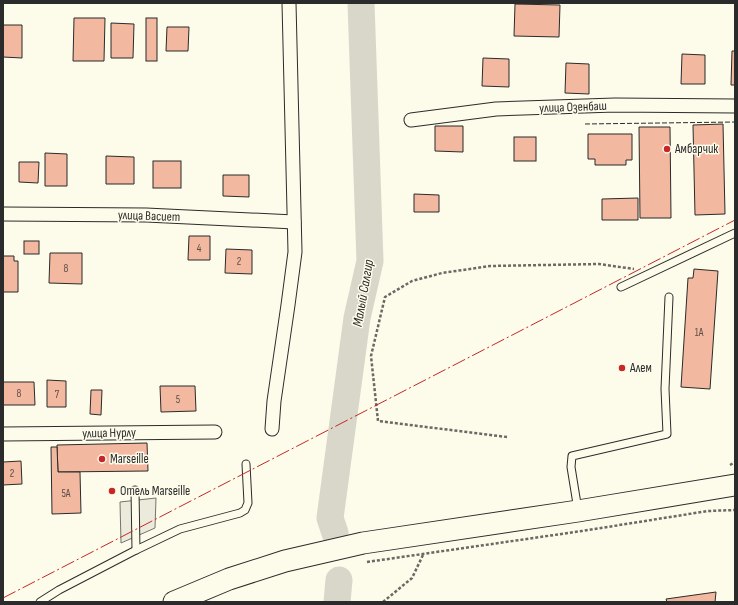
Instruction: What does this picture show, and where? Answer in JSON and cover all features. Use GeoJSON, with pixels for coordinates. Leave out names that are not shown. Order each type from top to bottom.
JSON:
{"type":"FeatureCollection","features":[{"type":"Feature","properties":{"kind":"main road"},"geometry":{"type":"LineString","coordinates":[[174,602],[229,578],[285,561],[363,543],[578,511],[735,485]]}},
{"type":"Feature","properties":{"kind":"street"},"geometry":{"type":"LineString","coordinates":[[272,429],[274,401],[295,252],[289,3]]}},
{"type":"Feature","properties":{"kind":"street","name":"улица Озенбаш"},"geometry":{"type":"LineString","coordinates":[[411,120],[496,109],[614,105],[735,106]]}},
{"type":"Feature","properties":{"kind":"street","name":"улица Васиет"},"geometry":{"type":"LineString","coordinates":[[3,214],[146,215],[294,222]]}},
{"type":"Feature","properties":{"kind":"street","name":"улица Нурлу"},"geometry":{"type":"LineString","coordinates":[[3,434],[215,432]]}},
{"type":"Feature","properties":{"kind":"lane"},"geometry":{"type":"LineString","coordinates":[[621,287],[735,233]]}},
{"type":"Feature","properties":{"kind":"lane"},"geometry":{"type":"LineString","coordinates":[[578,511],[571,467],[572,456],[668,434],[665,389],[670,297]]}},
{"type":"Feature","properties":{"kind":"lane"},"geometry":{"type":"LineString","coordinates":[[40,602],[59,590],[180,529],[240,513],[245,510],[248,503],[246,464]]}},
{"type":"Feature","properties":{"kind":"lane"},"geometry":{"type":"LineString","coordinates":[[135,490],[136,550]]}},
{"type":"Feature","properties":{"kind":"path"},"geometry":{"type":"LineString","coordinates":[[507,437],[378,421],[371,356],[386,297],[412,281],[442,273],[490,266],[599,264],[652,271]]}},
{"type":"Feature","properties":{"kind":"path"},"geometry":{"type":"LineString","coordinates":[[730,465],[735,462]]}},
{"type":"Feature","properties":{"kind":"path"},"geometry":{"type":"LineString","coordinates":[[365,562],[423,555],[708,511],[735,510]]}},
{"type":"Feature","properties":{"kind":"path"},"geometry":{"type":"LineString","coordinates":[[383,602],[412,578],[423,555]]}},
{"type":"Feature","properties":{"kind":"shaded area"},"geometry":{"type":"Polygon","coordinates":[[[156,498],[155,528],[121,543],[120,502],[156,498]]]}},
{"type":"Feature","properties":{"kind":"building"},"geometry":{"type":"Polygon","coordinates":[[[515,4],[560,5],[559,37],[514,36],[515,4]]]}},
{"type":"Feature","properties":{"kind":"building"},"geometry":{"type":"Polygon","coordinates":[[[74,18],[105,18],[104,61],[73,61],[74,18]]]}},
{"type":"Feature","properties":{"kind":"building"},"geometry":{"type":"Polygon","coordinates":[[[146,18],[157,18],[157,61],[146,61],[146,18]]]}},
{"type":"Feature","properties":{"kind":"building"},"geometry":{"type":"Polygon","coordinates":[[[111,23],[134,24],[133,58],[111,58],[111,23]]]}},
{"type":"Feature","properties":{"kind":"building"},"geometry":{"type":"Polygon","coordinates":[[[3,25],[22,25],[22,58],[3,57],[3,25]]]}},
{"type":"Feature","properties":{"kind":"building"},"geometry":{"type":"Polygon","coordinates":[[[167,27],[189,27],[188,51],[166,51],[167,27]]]}},
{"type":"Feature","properties":{"kind":"building"},"geometry":{"type":"Polygon","coordinates":[[[732,51],[735,51],[735,85],[731,85],[732,51]]]}},
{"type":"Feature","properties":{"kind":"building"},"geometry":{"type":"Polygon","coordinates":[[[682,54],[705,55],[705,84],[681,84],[682,54]]]}},
{"type":"Feature","properties":{"kind":"building"},"geometry":{"type":"Polygon","coordinates":[[[483,58],[509,59],[509,87],[482,86],[483,58]]]}},
{"type":"Feature","properties":{"kind":"building"},"geometry":{"type":"Polygon","coordinates":[[[566,63],[589,64],[589,94],[565,93],[566,63]]]}},
{"type":"Feature","properties":{"kind":"building"},"geometry":{"type":"Polygon","coordinates":[[[723,124],[725,214],[695,215],[693,125],[723,124]]]}},
{"type":"Feature","properties":{"kind":"building"},"geometry":{"type":"Polygon","coordinates":[[[435,126],[463,126],[463,152],[435,151],[435,126]]]}},
{"type":"Feature","properties":{"kind":"building"},"geometry":{"type":"Polygon","coordinates":[[[639,127],[670,127],[671,218],[640,218],[639,127]]]}},
{"type":"Feature","properties":{"kind":"building"},"geometry":{"type":"Polygon","coordinates":[[[588,134],[632,134],[632,160],[626,160],[626,165],[595,165],[595,159],[588,159],[588,134]]]}},
{"type":"Feature","properties":{"kind":"building"},"geometry":{"type":"Polygon","coordinates":[[[514,137],[536,137],[536,161],[514,161],[514,137]]]}},
{"type":"Feature","properties":{"kind":"building"},"geometry":{"type":"Polygon","coordinates":[[[45,153],[67,154],[67,186],[45,186],[45,153]]]}},
{"type":"Feature","properties":{"kind":"building"},"geometry":{"type":"Polygon","coordinates":[[[106,156],[134,157],[134,184],[106,184],[106,156]]]}},
{"type":"Feature","properties":{"kind":"building"},"geometry":{"type":"Polygon","coordinates":[[[153,161],[181,161],[181,188],[153,188],[153,161]]]}},
{"type":"Feature","properties":{"kind":"building"},"geometry":{"type":"Polygon","coordinates":[[[19,162],[39,162],[38,183],[19,182],[19,162]]]}},
{"type":"Feature","properties":{"kind":"building"},"geometry":{"type":"Polygon","coordinates":[[[223,175],[249,175],[249,197],[223,196],[223,175]]]}},
{"type":"Feature","properties":{"kind":"building"},"geometry":{"type":"Polygon","coordinates":[[[414,194],[439,195],[439,212],[414,212],[414,194]]]}},
{"type":"Feature","properties":{"kind":"building"},"geometry":{"type":"Polygon","coordinates":[[[638,198],[638,220],[602,220],[602,199],[638,198]]]}},
{"type":"Feature","properties":{"kind":"building"},"geometry":{"type":"Polygon","coordinates":[[[189,236],[210,236],[210,260],[188,260],[189,236]]]}},
{"type":"Feature","properties":{"kind":"building"},"geometry":{"type":"Polygon","coordinates":[[[24,241],[39,241],[39,254],[24,254],[24,241]]]}},
{"type":"Feature","properties":{"kind":"building"},"geometry":{"type":"Polygon","coordinates":[[[226,249],[252,250],[252,274],[225,273],[226,249]]]}},
{"type":"Feature","properties":{"kind":"building"},"geometry":{"type":"Polygon","coordinates":[[[50,253],[82,253],[82,284],[49,283],[50,253]]]}},
{"type":"Feature","properties":{"kind":"building"},"geometry":{"type":"Polygon","coordinates":[[[3,256],[14,256],[14,261],[18,261],[18,292],[3,292],[3,256]]]}},
{"type":"Feature","properties":{"kind":"building"},"geometry":{"type":"Polygon","coordinates":[[[694,269],[718,271],[710,389],[681,387],[688,278],[693,278],[694,269]]]}},
{"type":"Feature","properties":{"kind":"building"},"geometry":{"type":"Polygon","coordinates":[[[47,380],[66,381],[66,407],[47,407],[47,380]]]}},
{"type":"Feature","properties":{"kind":"building"},"geometry":{"type":"Polygon","coordinates":[[[3,382],[34,382],[35,405],[3,405],[3,382]]]}},
{"type":"Feature","properties":{"kind":"building"},"geometry":{"type":"Polygon","coordinates":[[[160,386],[195,386],[196,411],[161,412],[160,386]]]}},
{"type":"Feature","properties":{"kind":"building"},"geometry":{"type":"Polygon","coordinates":[[[91,390],[102,390],[101,415],[90,414],[91,390]]]}},
{"type":"Feature","properties":{"kind":"building","name":"Marseille"},"geometry":{"type":"Polygon","coordinates":[[[147,443],[148,471],[58,472],[57,445],[147,443]]]}},
{"type":"Feature","properties":{"kind":"building"},"geometry":{"type":"Polygon","coordinates":[[[51,447],[57,447],[58,472],[80,472],[81,513],[52,514],[51,447]]]}},
{"type":"Feature","properties":{"kind":"building"},"geometry":{"type":"Polygon","coordinates":[[[21,461],[22,484],[3,485],[3,462],[21,461]]]}},
{"type":"Feature","properties":{"kind":"building"},"geometry":{"type":"Polygon","coordinates":[[[716,592],[715,602],[667,602],[666,599],[716,592]]]}},
{"type":"Feature","properties":{"kind":"waterway","name":"Малый Салгир"},"geometry":{"type":"LineString","coordinates":[[335,533],[330,518],[357,318],[370,261],[361,3]]}},
{"type":"Feature","properties":{"kind":"waterway","name":"Малый Салгир"},"geometry":{"type":"LineString","coordinates":[[337,602],[339,580]]}},
{"type":"Feature","properties":{"kind":"fence"},"geometry":{"type":"LineString","coordinates":[[585,124],[735,122]]}},
{"type":"Feature","properties":{"kind":"power"},"geometry":{"type":"LineString","coordinates":[[3,598],[735,220]]}},
{"type":"Feature","properties":{"kind":"place","name":"Амбарчик"},"geometry":{"type":"Point","coordinates":[667,149]}},
{"type":"Feature","properties":{"kind":"place","name":"Алем"},"geometry":{"type":"Point","coordinates":[622,368]}},
{"type":"Feature","properties":{"kind":"place","name":"Marseille"},"geometry":{"type":"Point","coordinates":[102,459]}},
{"type":"Feature","properties":{"kind":"place","name":"Отель Marseille"},"geometry":{"type":"Point","coordinates":[112,491]}}]}
